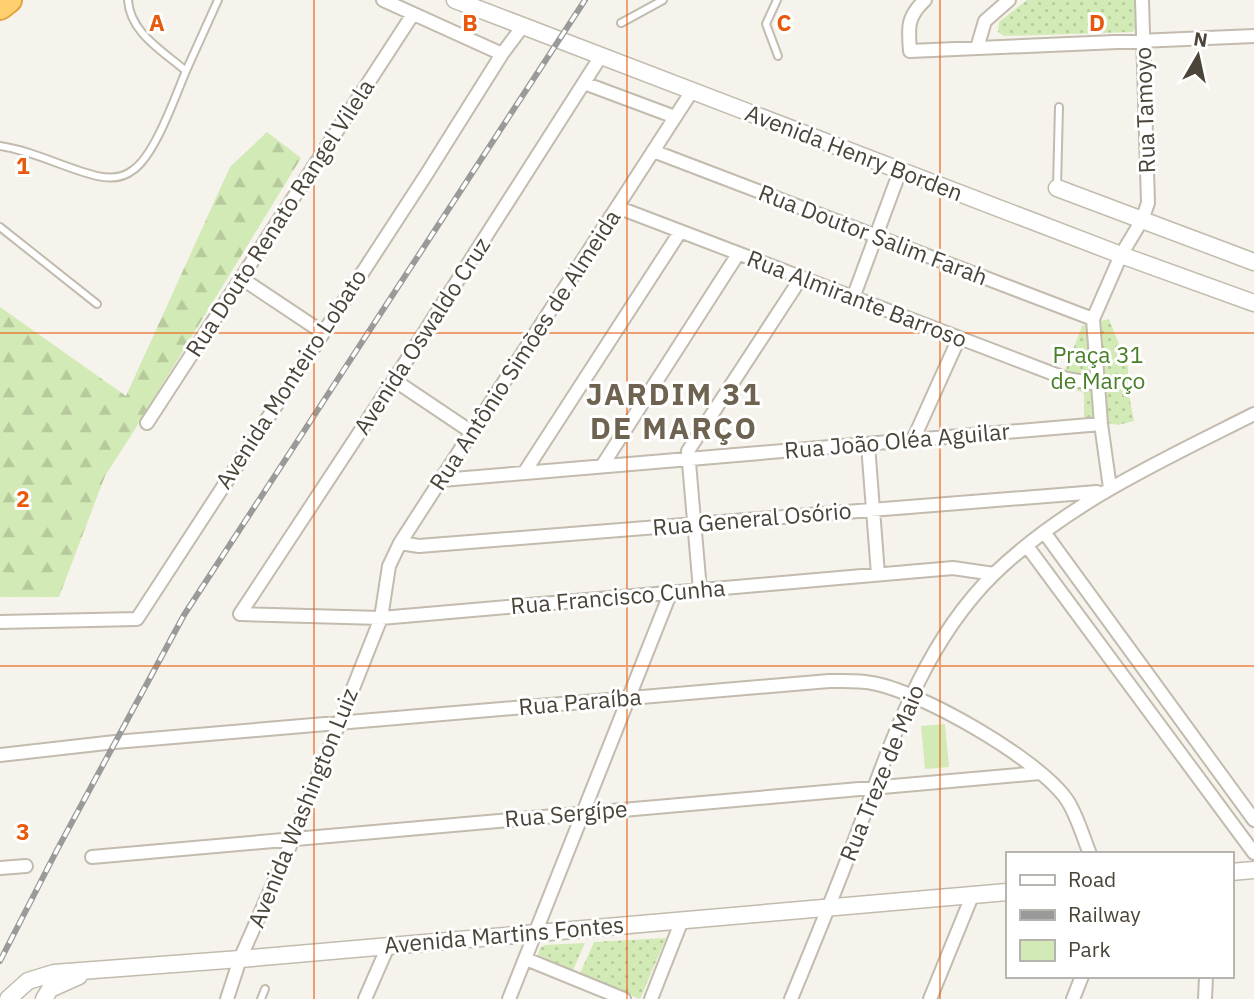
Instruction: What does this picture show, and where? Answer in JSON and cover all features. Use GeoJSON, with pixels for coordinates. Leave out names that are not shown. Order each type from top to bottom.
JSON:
{"type":"FeatureCollection","features":[{"type":"Feature","properties":{"kind":"highway"},"geometry":{"type":"LineString","coordinates":[[0,7],[9,0]]}},
{"type":"Feature","properties":{"kind":"street"},"geometry":{"type":"LineString","coordinates":[[383,0],[502,54]]}},
{"type":"Feature","properties":{"kind":"street","name":"Avenida Henry Borden"},"geometry":{"type":"LineString","coordinates":[[455,0],[1121,255],[1254,303]]}},
{"type":"Feature","properties":{"kind":"street"},"geometry":{"type":"LineString","coordinates":[[925,0],[915,9],[908,25],[910,51],[1254,36]]}},
{"type":"Feature","properties":{"kind":"street"},"geometry":{"type":"LineString","coordinates":[[977,47],[985,21],[1009,0]]}},
{"type":"Feature","properties":{"kind":"street","name":"Rua Tamoyo"},"geometry":{"type":"LineString","coordinates":[[1142,0],[1148,203],[1142,220]]}},
{"type":"Feature","properties":{"kind":"street","name":"Rua Douto Renato Rangel Vilela"},"geometry":{"type":"LineString","coordinates":[[147,423],[413,13]]}},
{"type":"Feature","properties":{"kind":"street","name":"Avenida Monteiro Lobato"},"geometry":{"type":"LineString","coordinates":[[0,622],[137,619],[502,54],[523,26]]}},
{"type":"Feature","properties":{"kind":"street","name":"Avenida Oswaldo Cruz"},"geometry":{"type":"LineString","coordinates":[[240,614],[394,380],[601,56]]}},
{"type":"Feature","properties":{"kind":"street"},"geometry":{"type":"LineString","coordinates":[[584,83],[675,117]]}},
{"type":"Feature","properties":{"kind":"street","name":"Rua Antônio Simões de Almeida"},"geometry":{"type":"LineString","coordinates":[[381,618],[389,565],[400,543],[692,91]]}},
{"type":"Feature","properties":{"kind":"street","name":"Rua Doutor Salim Farah"},"geometry":{"type":"LineString","coordinates":[[653,151],[1093,319]]}},
{"type":"Feature","properties":{"kind":"street"},"geometry":{"type":"LineString","coordinates":[[853,298],[901,170]]}},
{"type":"Feature","properties":{"kind":"street"},"geometry":{"type":"LineString","coordinates":[[1057,188],[1254,262]]}},
{"type":"Feature","properties":{"kind":"street","name":"Rua Almirante Barroso"},"geometry":{"type":"LineString","coordinates":[[617,207],[1067,379],[1098,384]]}},
{"type":"Feature","properties":{"kind":"street"},"geometry":{"type":"LineString","coordinates":[[1107,490],[1093,319],[1121,255],[1142,220]]}},
{"type":"Feature","properties":{"kind":"street"},"geometry":{"type":"LineString","coordinates":[[524,473],[680,232]]}},
{"type":"Feature","properties":{"kind":"street"},"geometry":{"type":"LineString","coordinates":[[601,466],[738,254]]}},
{"type":"Feature","properties":{"kind":"street"},"geometry":{"type":"LineString","coordinates":[[241,278],[322,332]]}},
{"type":"Feature","properties":{"kind":"street"},"geometry":{"type":"LineString","coordinates":[[700,590],[688,451],[801,278]]}},
{"type":"Feature","properties":{"kind":"street"},"geometry":{"type":"LineString","coordinates":[[913,440],[960,338]]}},
{"type":"Feature","properties":{"kind":"street"},"geometry":{"type":"LineString","coordinates":[[394,380],[473,433]]}},
{"type":"Feature","properties":{"kind":"street","name":"Rua Treze de Maio"},"geometry":{"type":"LineString","coordinates":[[791,999],[911,696],[951,626],[994,574],[1044,532],[1107,490],[1254,414]]}},
{"type":"Feature","properties":{"kind":"street","name":"Rua João Oléa Aguilar"},"geometry":{"type":"LineString","coordinates":[[442,480],[1101,424]]}},
{"type":"Feature","properties":{"kind":"street"},"geometry":{"type":"LineString","coordinates":[[868,445],[878,574]]}},
{"type":"Feature","properties":{"kind":"street","name":"Rua General Osório"},"geometry":{"type":"LineString","coordinates":[[400,543],[419,546],[1107,490]]}},
{"type":"Feature","properties":{"kind":"street"},"geometry":{"type":"LineString","coordinates":[[1044,532],[1254,820]]}},
{"type":"Feature","properties":{"kind":"street"},"geometry":{"type":"LineString","coordinates":[[1027,546],[1254,853]]}},
{"type":"Feature","properties":{"kind":"street","name":"Rua Francisco Cunha"},"geometry":{"type":"LineString","coordinates":[[240,614],[381,618],[953,568],[994,574]]}},
{"type":"Feature","properties":{"kind":"street"},"geometry":{"type":"LineString","coordinates":[[509,999],[670,594]]}},
{"type":"Feature","properties":{"kind":"street","name":"Avenida Washington Luiz"},"geometry":{"type":"LineString","coordinates":[[231,998],[240,959],[293,839],[381,618]]}},
{"type":"Feature","properties":{"kind":"street","name":"Rua Paraíba"},"geometry":{"type":"LineString","coordinates":[[0,755],[115,741],[829,681],[872,682],[911,696],[1000,741],[1067,800],[1089,852]]}},
{"type":"Feature","properties":{"kind":"street","name":"Rua Sergípe"},"geometry":{"type":"LineString","coordinates":[[92,857],[1040,774]]}},
{"type":"Feature","properties":{"kind":"street"},"geometry":{"type":"LineString","coordinates":[[0,868],[26,866]]}},
{"type":"Feature","properties":{"kind":"street"},"geometry":{"type":"LineString","coordinates":[[1233,872],[1254,870]]}},
{"type":"Feature","properties":{"kind":"street","name":"Avenida Martins Fontes"},"geometry":{"type":"LineString","coordinates":[[8,999],[28,981],[54,973],[1006,892]]}},
{"type":"Feature","properties":{"kind":"street"},"geometry":{"type":"LineString","coordinates":[[930,999],[972,895]]}},
{"type":"Feature","properties":{"kind":"street"},"geometry":{"type":"LineString","coordinates":[[651,999],[682,920]]}},
{"type":"Feature","properties":{"kind":"street"},"geometry":{"type":"LineString","coordinates":[[365,999],[389,944]]}},
{"type":"Feature","properties":{"kind":"street"},"geometry":{"type":"LineString","coordinates":[[526,959],[624,999]]}},
{"type":"Feature","properties":{"kind":"street"},"geometry":{"type":"LineString","coordinates":[[44,999],[50,989],[90,970]]}},
{"type":"Feature","properties":{"kind":"street"},"geometry":{"type":"LineString","coordinates":[[1073,999],[1081,978]]}},
{"type":"Feature","properties":{"kind":"street"},"geometry":{"type":"LineString","coordinates":[[1205,999],[1206,978]]}},
{"type":"Feature","properties":{"kind":"lane"},"geometry":{"type":"LineString","coordinates":[[128,0],[130,15],[136,28],[186,71]]}},
{"type":"Feature","properties":{"kind":"lane"},"geometry":{"type":"LineString","coordinates":[[0,146],[99,177],[120,177],[135,170],[152,146],[218,0]]}},
{"type":"Feature","properties":{"kind":"lane"},"geometry":{"type":"LineString","coordinates":[[621,23],[663,0]]}},
{"type":"Feature","properties":{"kind":"lane"},"geometry":{"type":"LineString","coordinates":[[777,0],[766,24],[778,56]]}},
{"type":"Feature","properties":{"kind":"lane"},"geometry":{"type":"LineString","coordinates":[[1057,188],[1059,107]]}},
{"type":"Feature","properties":{"kind":"lane"},"geometry":{"type":"LineString","coordinates":[[0,227],[97,304]]}},
{"type":"Feature","properties":{"kind":"lane"},"geometry":{"type":"LineString","coordinates":[[261,999],[265,989]]}},
{"type":"Feature","properties":{"kind":"green space"},"geometry":{"type":"Polygon","coordinates":[[[1027,0],[1135,0],[1135,28],[1133,32],[1004,36],[998,32],[999,22],[1027,0]]]}},
{"type":"Feature","properties":{"kind":"green space"},"geometry":{"type":"Polygon","coordinates":[[[267,132],[301,158],[105,476],[59,597],[0,597],[0,307],[126,396],[230,167],[267,132]]]}},
{"type":"Feature","properties":{"kind":"green space","name":"Praça 31 de Março"},"geometry":{"type":"Polygon","coordinates":[[[1109,319],[1128,367],[1128,390],[1134,421],[1118,425],[1084,418],[1084,393],[1060,384],[1082,326],[1109,319]]]}},
{"type":"Feature","properties":{"kind":"green space"},"geometry":{"type":"Polygon","coordinates":[[[945,724],[949,767],[925,769],[921,726],[945,724]]]}},
{"type":"Feature","properties":{"kind":"green space"},"geometry":{"type":"Polygon","coordinates":[[[666,938],[640,999],[580,973],[594,942],[666,938]]]}},
{"type":"Feature","properties":{"kind":"green space"},"geometry":{"type":"Polygon","coordinates":[[[585,943],[573,970],[538,955],[540,948],[545,945],[585,943]]]}},
{"type":"Feature","properties":{"kind":"railway"},"geometry":{"type":"LineString","coordinates":[[0,961],[184,615],[585,0]]}},
{"type":"Feature","properties":{"kind":"district","name":"JARDIM 31 DE MARÇO"},"geometry":{"type":"Point","coordinates":[674,412]}}]}
